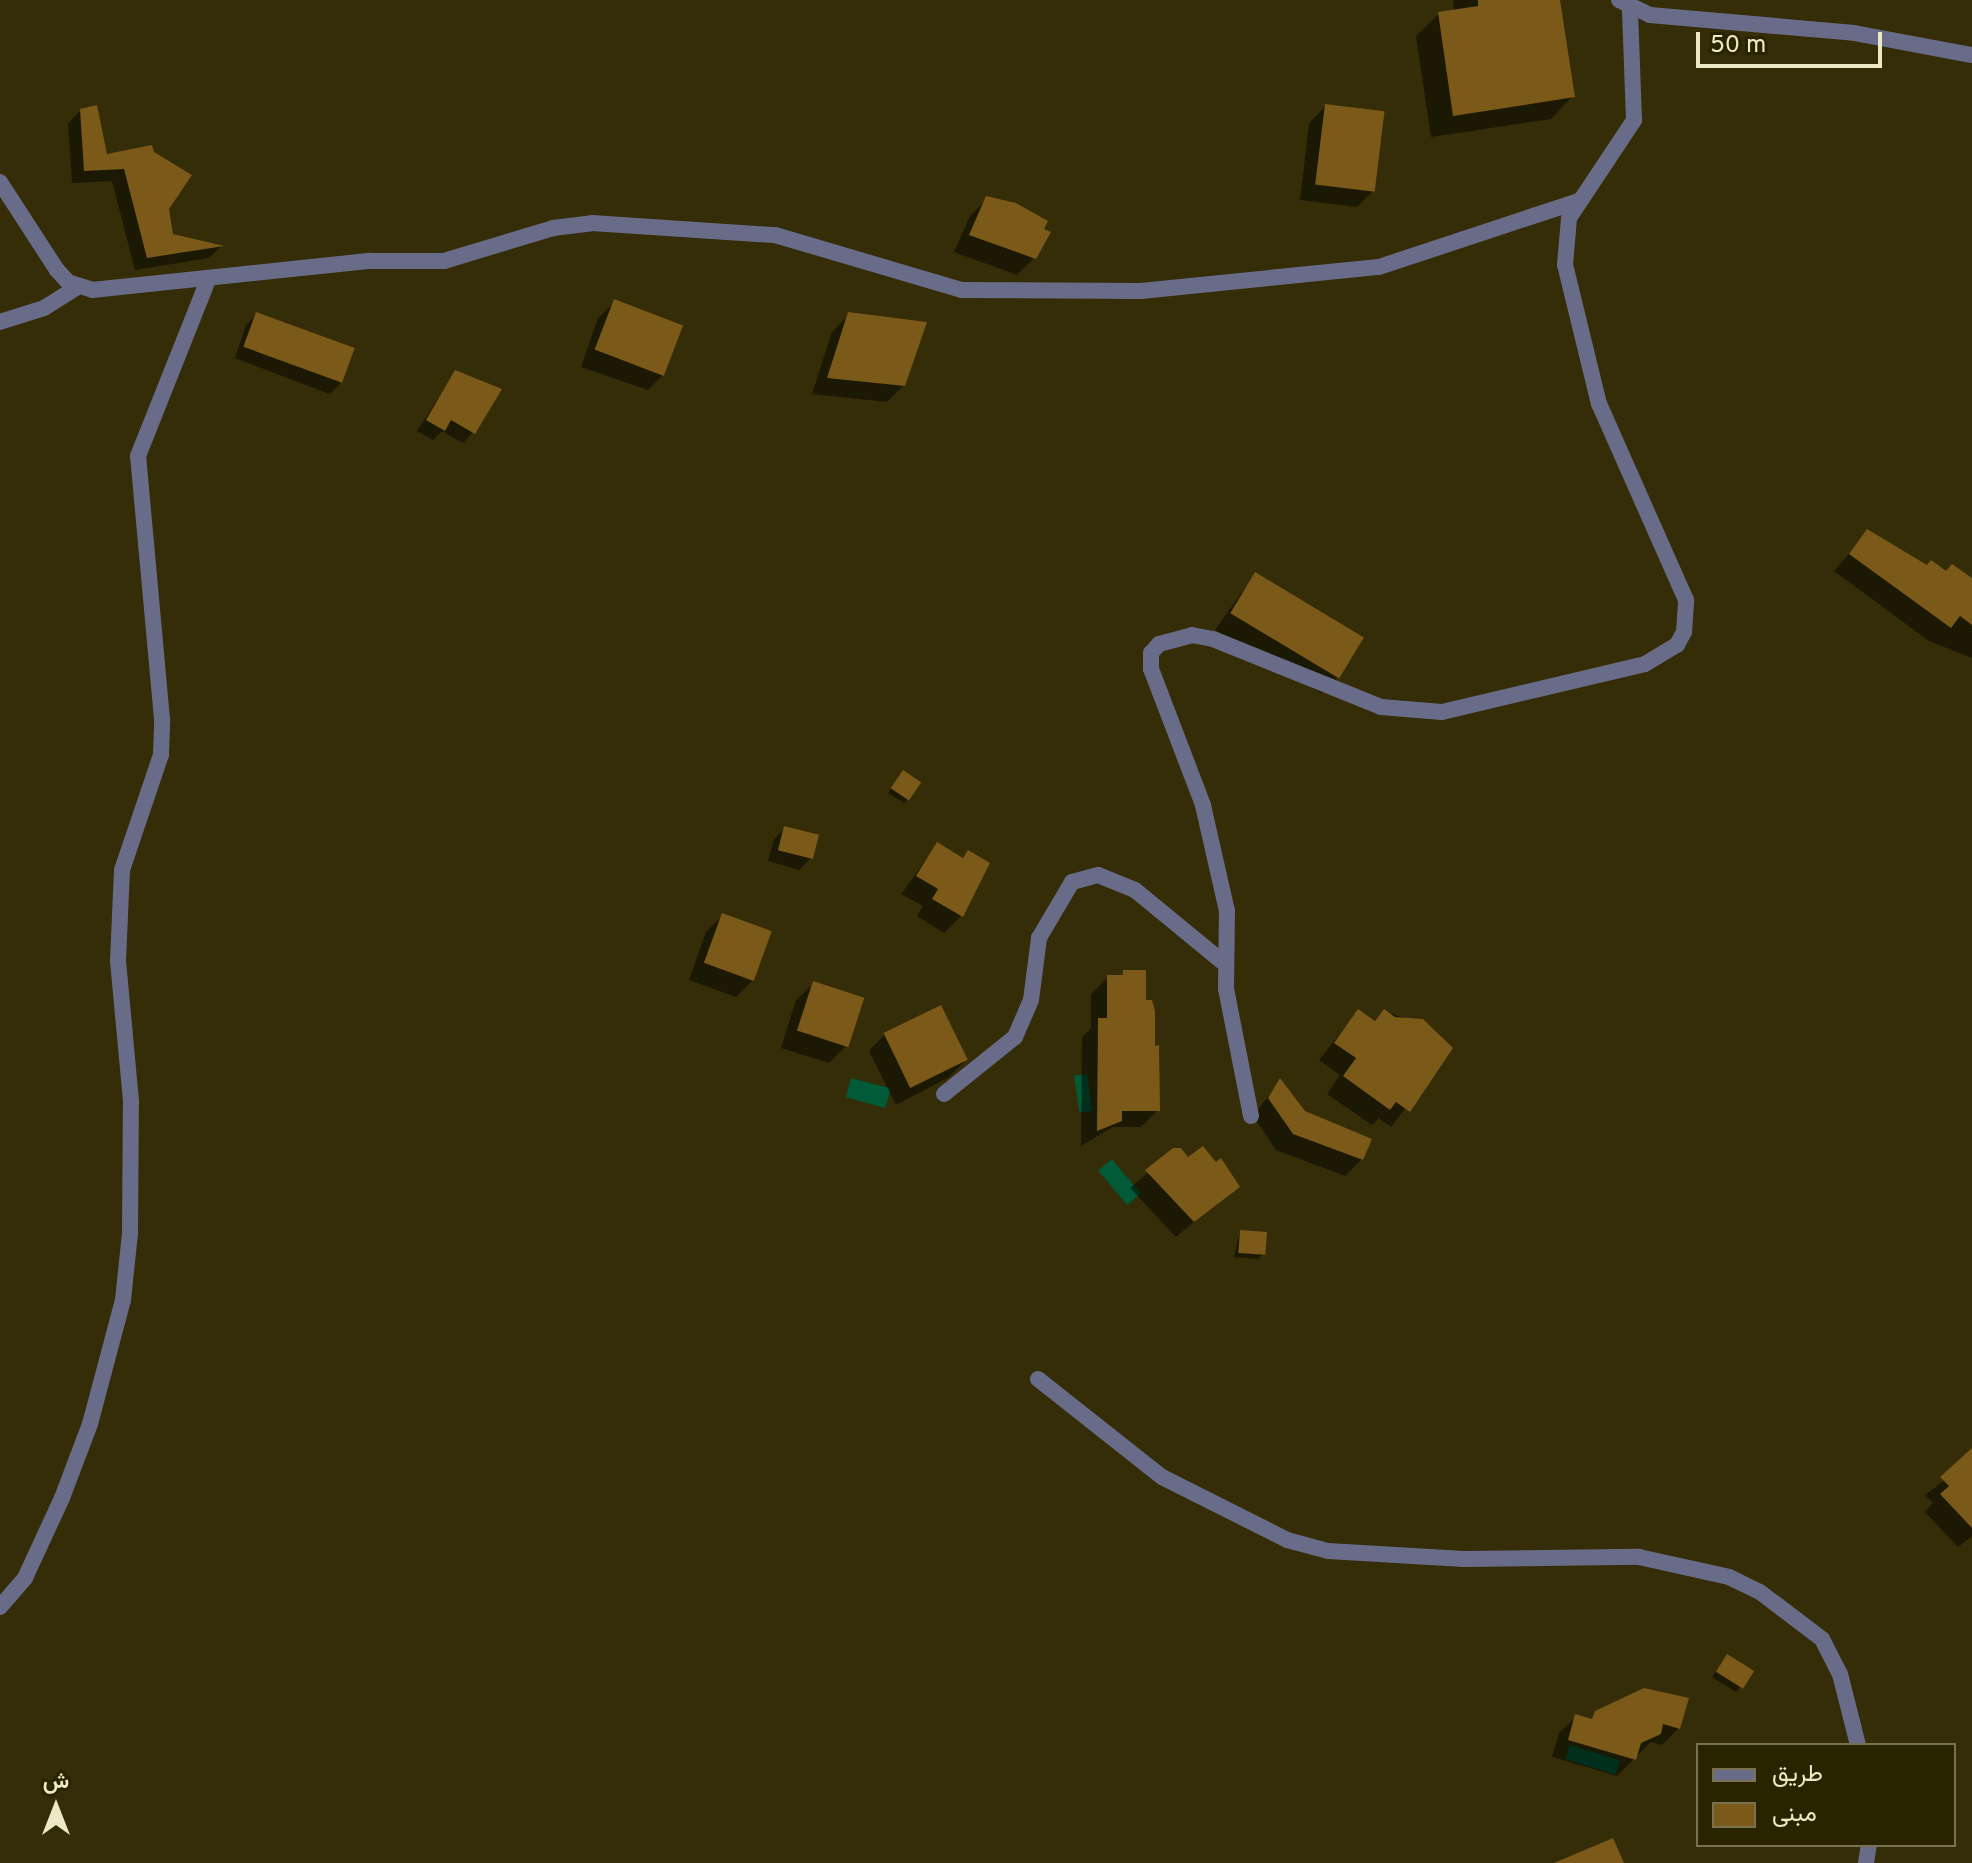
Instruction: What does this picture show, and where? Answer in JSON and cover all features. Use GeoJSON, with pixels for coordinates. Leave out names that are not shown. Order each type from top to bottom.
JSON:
{"type":"FeatureCollection","features":[{"type":"Feature","properties":{"kind":"street"},"geometry":{"type":"LineString","coordinates":[[1251,1116],[1224,963],[1227,911],[1203,805],[1151,669],[1151,653],[1159,644],[1192,635],[1213,639],[1381,707],[1442,712],[1645,664],[1677,645],[1684,632],[1683,591],[1616,446],[1584,354],[1564,236],[1578,201],[1634,120],[1624,4],[1650,15],[1854,33],[1972,55]]}},
{"type":"Feature","properties":{"kind":"street"},"geometry":{"type":"LineString","coordinates":[[0,182],[57,270],[78,287]]}},
{"type":"Feature","properties":{"kind":"street"},"geometry":{"type":"LineString","coordinates":[[0,322],[44,308],[78,287],[112,289],[370,261],[444,261],[553,228],[592,223],[775,235],[962,290],[1141,291],[1379,267],[1578,201]]}},
{"type":"Feature","properties":{"kind":"street"},"geometry":{"type":"LineString","coordinates":[[0,1607],[25,1578],[62,1498],[90,1424],[123,1300],[130,1233],[131,1101],[118,961],[122,870],[161,755],[162,719],[138,456],[208,280]]}},
{"type":"Feature","properties":{"kind":"street"},"geometry":{"type":"LineString","coordinates":[[944,1094],[1015,1037],[1031,1000],[1039,938],[1072,882],[1098,875],[1135,890],[1224,963]]}},
{"type":"Feature","properties":{"kind":"street"},"geometry":{"type":"LineString","coordinates":[[1038,1379],[1162,1477],[1212,1506],[1301,1544],[1328,1551],[1464,1559],[1639,1557],[1729,1577],[1760,1592],[1822,1639],[1840,1674],[1857,1743]]}},
{"type":"Feature","properties":{"kind":"shaded area"},"geometry":{"type":"Polygon","coordinates":[[[1087,1074],[1092,1111],[1079,1112],[1074,1076],[1087,1074]]]}},
{"type":"Feature","properties":{"kind":"shaded area"},"geometry":{"type":"Polygon","coordinates":[[[851,1078],[891,1089],[885,1108],[846,1097],[851,1078]]]}},
{"type":"Feature","properties":{"kind":"shaded area"},"geometry":{"type":"Polygon","coordinates":[[[1112,1159],[1141,1193],[1127,1205],[1098,1171],[1112,1159]]]}},
{"type":"Feature","properties":{"kind":"shaded area"},"geometry":{"type":"Polygon","coordinates":[[[1570,1745],[1620,1760],[1615,1775],[1566,1759],[1570,1745]]]}},
{"type":"Feature","properties":{"kind":"building"},"geometry":{"type":"Polygon","coordinates":[[[1478,0],[1560,0],[1575,97],[1453,116],[1438,12],[1478,6],[1478,0]]]}},
{"type":"Feature","properties":{"kind":"building"},"geometry":{"type":"Polygon","coordinates":[[[1325,104],[1385,111],[1375,192],[1315,184],[1325,104]]]}},
{"type":"Feature","properties":{"kind":"building"},"geometry":{"type":"Polygon","coordinates":[[[97,105],[107,154],[152,145],[154,152],[192,175],[169,209],[173,234],[224,246],[147,258],[124,169],[84,171],[80,109],[97,105]]]}},
{"type":"Feature","properties":{"kind":"building"},"geometry":{"type":"Polygon","coordinates":[[[986,196],[1016,203],[1048,221],[1044,229],[1051,232],[1036,259],[969,235],[986,196]]]}},
{"type":"Feature","properties":{"kind":"building"},"geometry":{"type":"Polygon","coordinates":[[[614,299],[683,326],[664,376],[595,349],[614,299]]]}},
{"type":"Feature","properties":{"kind":"building"},"geometry":{"type":"Polygon","coordinates":[[[256,312],[355,348],[342,383],[243,347],[256,312]]]}},
{"type":"Feature","properties":{"kind":"building"},"geometry":{"type":"Polygon","coordinates":[[[848,312],[927,322],[905,386],[827,378],[848,312]]]}},
{"type":"Feature","properties":{"kind":"building"},"geometry":{"type":"Polygon","coordinates":[[[455,370],[502,389],[475,434],[451,420],[445,431],[426,420],[455,370]]]}},
{"type":"Feature","properties":{"kind":"building"},"geometry":{"type":"Polygon","coordinates":[[[1867,529],[1927,565],[1931,560],[1946,571],[1952,564],[1972,578],[1972,625],[1960,616],[1951,628],[1849,554],[1867,529]]]}},
{"type":"Feature","properties":{"kind":"building"},"geometry":{"type":"Polygon","coordinates":[[[1255,572],[1364,637],[1339,679],[1230,613],[1255,572]]]}},
{"type":"Feature","properties":{"kind":"building"},"geometry":{"type":"Polygon","coordinates":[[[903,770],[921,782],[909,801],[891,788],[903,770]]]}},
{"type":"Feature","properties":{"kind":"building"},"geometry":{"type":"Polygon","coordinates":[[[784,826],[819,835],[813,859],[778,850],[784,826]]]}},
{"type":"Feature","properties":{"kind":"building"},"geometry":{"type":"Polygon","coordinates":[[[937,842],[963,858],[968,850],[990,863],[963,917],[932,899],[938,889],[916,876],[937,842]]]}},
{"type":"Feature","properties":{"kind":"building"},"geometry":{"type":"Polygon","coordinates":[[[722,913],[772,931],[754,981],[704,963],[722,913]]]}},
{"type":"Feature","properties":{"kind":"building"},"geometry":{"type":"Polygon","coordinates":[[[1123,970],[1146,970],[1146,1000],[1152,1000],[1155,1046],[1159,1045],[1160,1111],[1122,1111],[1122,1121],[1097,1131],[1098,1018],[1107,1018],[1107,975],[1123,975],[1123,970]]]}},
{"type":"Feature","properties":{"kind":"building"},"geometry":{"type":"Polygon","coordinates":[[[813,981],[864,998],[848,1047],[797,1030],[813,981]]]}},
{"type":"Feature","properties":{"kind":"building"},"geometry":{"type":"Polygon","coordinates":[[[941,1005],[968,1060],[910,1088],[883,1033],[941,1005]]]}},
{"type":"Feature","properties":{"kind":"building"},"geometry":{"type":"Polygon","coordinates":[[[1358,1009],[1375,1021],[1384,1009],[1395,1017],[1423,1019],[1453,1048],[1410,1112],[1396,1102],[1390,1110],[1343,1076],[1356,1058],[1334,1043],[1358,1009]]]}},
{"type":"Feature","properties":{"kind":"building"},"geometry":{"type":"Polygon","coordinates":[[[1280,1078],[1305,1111],[1372,1139],[1363,1160],[1293,1134],[1268,1098],[1280,1078]]]}},
{"type":"Feature","properties":{"kind":"building"},"geometry":{"type":"Polygon","coordinates":[[[1203,1146],[1216,1162],[1221,1158],[1240,1187],[1194,1222],[1145,1170],[1173,1148],[1181,1148],[1188,1157],[1203,1146]]]}},
{"type":"Feature","properties":{"kind":"building"},"geometry":{"type":"Polygon","coordinates":[[[1240,1230],[1267,1232],[1265,1255],[1238,1253],[1240,1230]]]}},
{"type":"Feature","properties":{"kind":"building"},"geometry":{"type":"Polygon","coordinates":[[[1972,1448],[1972,1528],[1940,1494],[1949,1486],[1940,1477],[1972,1448]]]}},
{"type":"Feature","properties":{"kind":"building"},"geometry":{"type":"Polygon","coordinates":[[[1727,1654],[1754,1671],[1743,1689],[1716,1672],[1727,1654]]]}},
{"type":"Feature","properties":{"kind":"building"},"geometry":{"type":"Polygon","coordinates":[[[1644,1688],[1689,1698],[1680,1729],[1663,1724],[1661,1734],[1641,1743],[1636,1760],[1568,1740],[1575,1714],[1592,1719],[1595,1711],[1644,1688]]]}},
{"type":"Feature","properties":{"kind":"building"},"geometry":{"type":"Polygon","coordinates":[[[1613,1838],[1624,1863],[1554,1863],[1613,1838]]]}}]}
